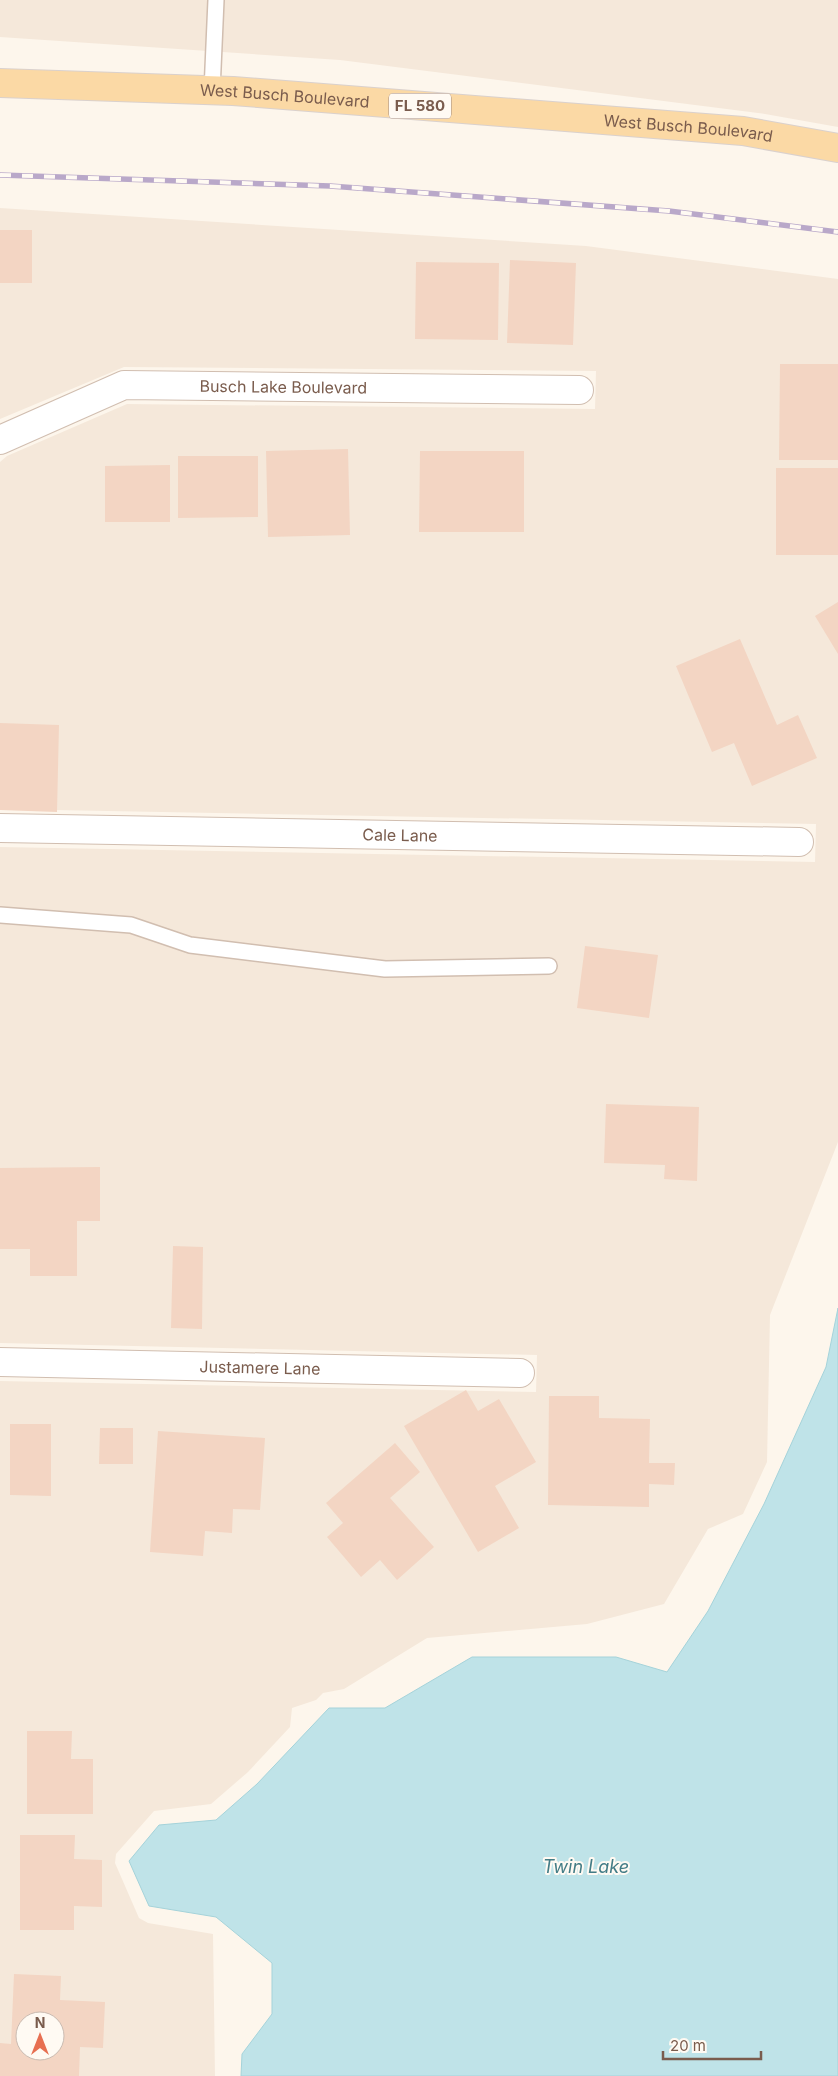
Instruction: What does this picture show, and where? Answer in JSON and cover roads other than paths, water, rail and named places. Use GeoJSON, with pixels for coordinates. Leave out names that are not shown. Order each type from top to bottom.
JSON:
{"type":"FeatureCollection","features":[{"type":"Feature","properties":{"kind":"main road","name":"West Busch Boulevard"},"geometry":{"type":"LineString","coordinates":[[0,83],[212,91],[742,131],[838,148]]}},
{"type":"Feature","properties":{"kind":"street","name":"Busch Lake Boulevard"},"geometry":{"type":"LineString","coordinates":[[0,440],[124,385],[579,390]]}},
{"type":"Feature","properties":{"kind":"street","name":"Cale Lane"},"geometry":{"type":"LineString","coordinates":[[0,828],[799,842]]}},
{"type":"Feature","properties":{"kind":"street","name":"Justamere Lane"},"geometry":{"type":"LineString","coordinates":[[0,1362],[520,1372]]}},
{"type":"Feature","properties":{"kind":"lane"},"geometry":{"type":"LineString","coordinates":[[212,91],[216,0]]}},
{"type":"Feature","properties":{"kind":"lane"},"geometry":{"type":"LineString","coordinates":[[0,915],[131,925],[190,945],[385,969],[549,966]]}},
{"type":"Feature","properties":{"kind":"water","name":"Twin Lake"},"geometry":{"type":"Polygon","coordinates":[[[838,1308],[838,2076],[241,2076],[242,2054],[272,2014],[272,1963],[216,1917],[149,1906],[129,1861],[159,1825],[216,1820],[257,1784],[329,1708],[385,1708],[472,1657],[616,1657],[667,1672],[708,1611],[764,1504],[826,1367],[838,1308]]]}},
{"type":"Feature","properties":{"kind":"railway"},"geometry":{"type":"LineString","coordinates":[[0,175],[330,186],[669,211],[838,232]]}}]}
